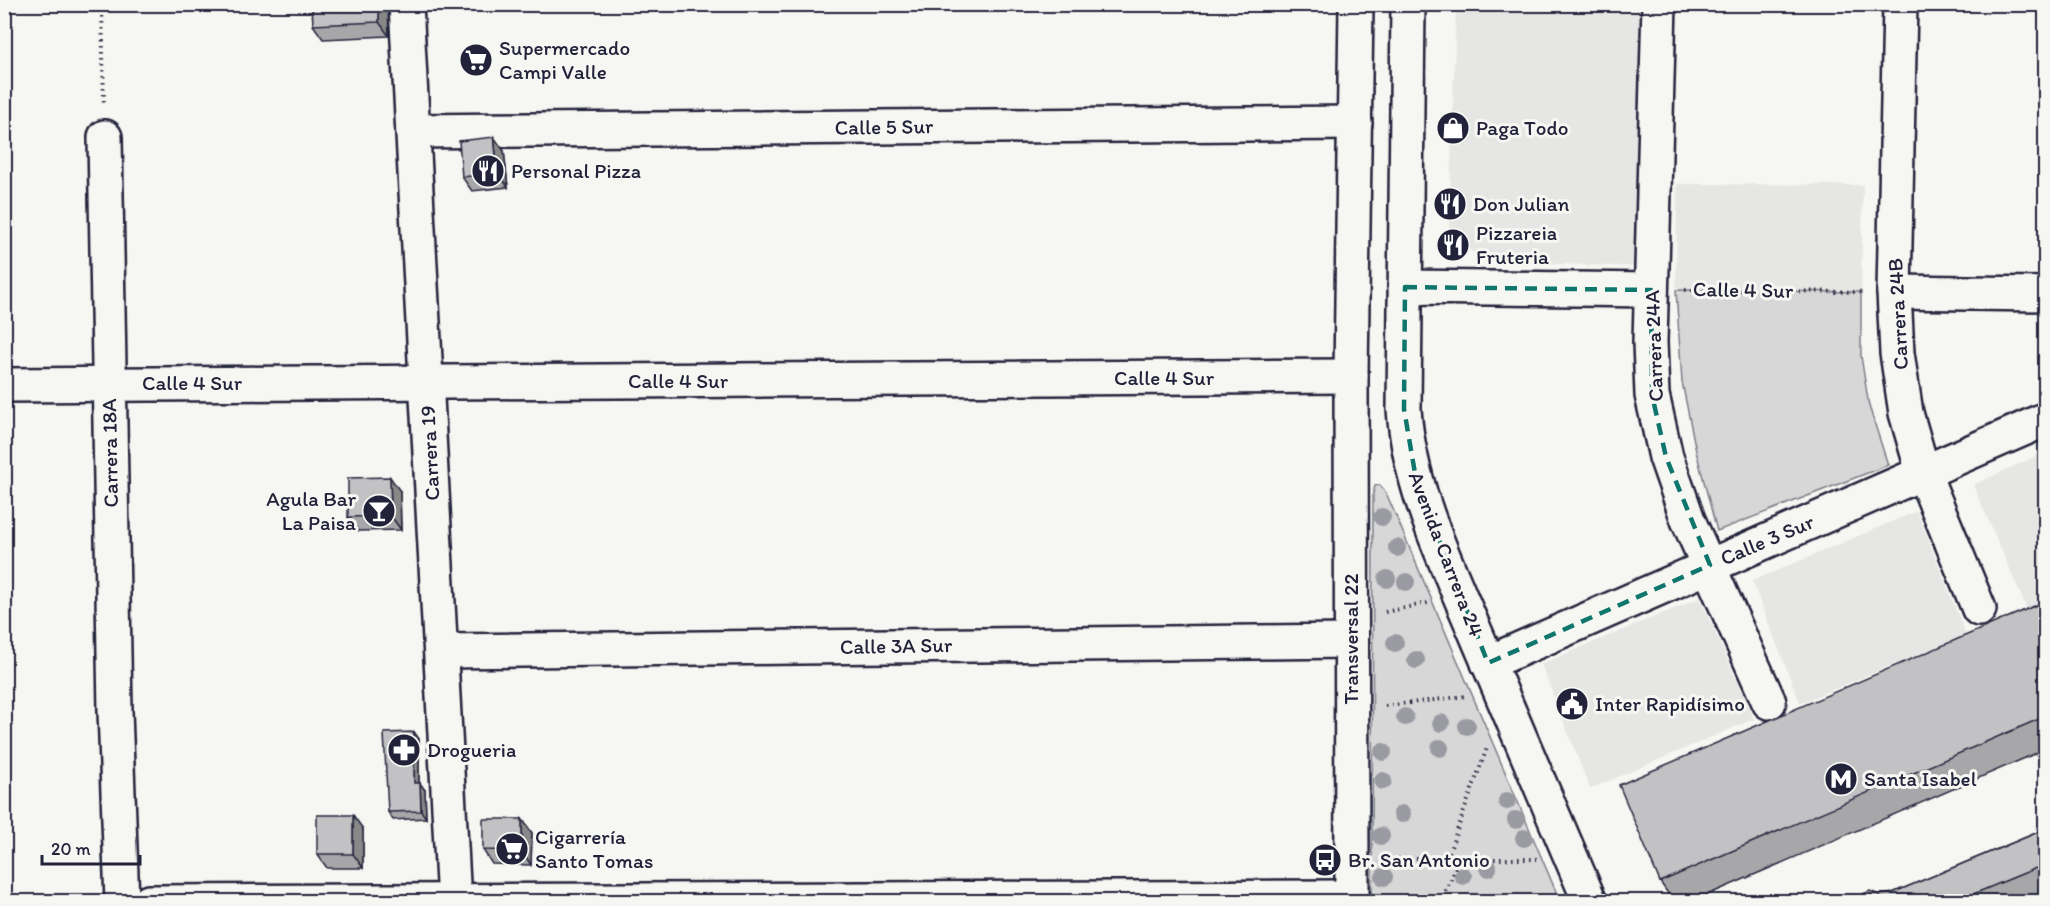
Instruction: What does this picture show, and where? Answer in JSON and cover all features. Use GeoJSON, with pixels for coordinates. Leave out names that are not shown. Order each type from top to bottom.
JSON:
{"type":"FeatureCollection","features":[{"type":"Feature","properties":{"kind":"street","name":"Carrera 19"},"geometry":{"type":"LineString","coordinates":[[406,4],[454,900]]}},
{"type":"Feature","properties":{"kind":"street"},"geometry":{"type":"LineString","coordinates":[[1351,376],[1356,4]]}},
{"type":"Feature","properties":{"kind":"street","name":"Avenida Carrera 24"},"geometry":{"type":"LineString","coordinates":[[1408,4],[1404,409],[1410,456],[1417,485],[1441,550],[1590,902]]}},
{"type":"Feature","properties":{"kind":"street","name":"Carrera 24A"},"geometry":{"type":"LineString","coordinates":[[1659,4],[1650,342],[1652,395],[1666,457],[1688,520],[1710,565],[1769,702]]}},
{"type":"Feature","properties":{"kind":"street","name":"Carrera 24B"},"geometry":{"type":"LineString","coordinates":[[1900,4],[1894,292],[1897,353],[1906,412],[1923,472],[1979,609]]}},
{"type":"Feature","properties":{"kind":"street","name":"Calle 5 Sur"},"geometry":{"type":"LineString","coordinates":[[413,131],[1354,123]]}},
{"type":"Feature","properties":{"kind":"street","name":"Carrera 18A"},"geometry":{"type":"LineString","coordinates":[[105,136],[115,711],[122,902]]}},
{"type":"Feature","properties":{"kind":"street"},"geometry":{"type":"LineString","coordinates":[[1405,287],[1651,290]]}},
{"type":"Feature","properties":{"kind":"street"},"geometry":{"type":"LineString","coordinates":[[1894,292],[2046,294]]}},
{"type":"Feature","properties":{"kind":"street","name":"Calle 4 Sur"},"geometry":{"type":"LineString","coordinates":[[4,385],[1351,376]]}},
{"type":"Feature","properties":{"kind":"street","name":"Transversal 22"},"geometry":{"type":"LineString","coordinates":[[1351,376],[1352,899]]}},
{"type":"Feature","properties":{"kind":"street","name":"Calle 3 Sur"},"geometry":{"type":"LineString","coordinates":[[1488,663],[2046,419]]}},
{"type":"Feature","properties":{"kind":"street","name":"Calle 3A Sur"},"geometry":{"type":"LineString","coordinates":[[441,651],[1351,640]]}},
{"type":"Feature","properties":{"kind":"street"},"geometry":{"type":"LineString","coordinates":[[149,902],[1352,899]]}},
{"type":"Feature","properties":{"kind":"path"},"geometry":{"type":"LineString","coordinates":[[102,4],[105,136]]}},
{"type":"Feature","properties":{"kind":"path","name":"Calle 4 Sur"},"geometry":{"type":"LineString","coordinates":[[1651,290],[1894,292]]}},
{"type":"Feature","properties":{"kind":"path"},"geometry":{"type":"LineString","coordinates":[[1375,614],[1439,601]]}},
{"type":"Feature","properties":{"kind":"path"},"geometry":{"type":"LineString","coordinates":[[1375,707],[1467,696]]}},
{"type":"Feature","properties":{"kind":"path"},"geometry":{"type":"LineString","coordinates":[[1447,858],[1490,741]]}},
{"type":"Feature","properties":{"kind":"path"},"geometry":{"type":"LineString","coordinates":[[1441,902],[1460,858]]}},
{"type":"Feature","properties":{"kind":"path"},"geometry":{"type":"LineString","coordinates":[[1376,859],[1538,860]]}},
{"type":"Feature","properties":{"kind":"highlighted area"},"geometry":{"type":"Polygon","coordinates":[[[1405,287],[1651,290],[1652,395],[1666,457],[1710,565],[1488,663],[1417,485],[1404,409],[1405,287]]]}},
{"type":"Feature","properties":{"kind":"shaded area"},"geometry":{"type":"Polygon","coordinates":[[[1456,5],[1645,5],[1641,267],[1484,261],[1449,233],[1456,5]]]}},
{"type":"Feature","properties":{"kind":"shaded area"},"geometry":{"type":"Polygon","coordinates":[[[1677,184],[1863,185],[1861,292],[1676,290],[1677,184]]]}},
{"type":"Feature","properties":{"kind":"shaded area"},"geometry":{"type":"Polygon","coordinates":[[[1676,290],[1861,292],[1861,356],[1869,406],[1888,465],[1717,531],[1696,451],[1682,382],[1676,290]]]}},
{"type":"Feature","properties":{"kind":"shaded area"},"geometry":{"type":"Polygon","coordinates":[[[2045,452],[2045,601],[2027,609],[1973,485],[2045,452]]]}},
{"type":"Feature","properties":{"kind":"shaded area"},"geometry":{"type":"Polygon","coordinates":[[[1380,485],[1387,495],[1560,901],[1372,901],[1373,493],[1375,486],[1380,485]]]}},
{"type":"Feature","properties":{"kind":"shaded area"},"geometry":{"type":"Polygon","coordinates":[[[1917,511],[1966,635],[1800,703],[1752,581],[1917,511]]]}},
{"type":"Feature","properties":{"kind":"shaded area"},"geometry":{"type":"Polygon","coordinates":[[[1700,598],[1754,719],[1590,789],[1541,664],[1700,598]]]}},
{"type":"Feature","properties":{"kind":"building"},"geometry":{"type":"Polygon","coordinates":[[[312,4],[379,4],[379,22],[313,25],[312,4]]]}},
{"type":"Feature","properties":{"kind":"building"},"geometry":{"type":"Polygon","coordinates":[[[494,137],[498,173],[462,177],[459,141],[494,137]]]}},
{"type":"Feature","properties":{"kind":"building"},"geometry":{"type":"Polygon","coordinates":[[[390,477],[391,516],[348,517],[348,478],[390,477]]]}},
{"type":"Feature","properties":{"kind":"building","name":"Santa Isabel"},"geometry":{"type":"Polygon","coordinates":[[[2046,601],[2046,716],[1660,882],[1619,785],[2046,601]]]}},
{"type":"Feature","properties":{"kind":"building"},"geometry":{"type":"Polygon","coordinates":[[[414,732],[414,783],[420,783],[421,811],[388,812],[384,733],[414,732]]]}},
{"type":"Feature","properties":{"kind":"building"},"geometry":{"type":"Polygon","coordinates":[[[317,815],[353,815],[353,854],[317,854],[317,815]]]}},
{"type":"Feature","properties":{"kind":"building"},"geometry":{"type":"Polygon","coordinates":[[[483,819],[522,819],[522,851],[483,850],[483,819]]]}},
{"type":"Feature","properties":{"kind":"building"},"geometry":{"type":"Polygon","coordinates":[[[2046,821],[2046,864],[1954,902],[1844,902],[1870,891],[1879,895],[1890,894],[2036,833],[2044,827],[2046,821]]]}},
{"type":"Feature","properties":{"kind":"place","name":"Supermercado Campi Valle"},"geometry":{"type":"Point","coordinates":[476,60]}},
{"type":"Feature","properties":{"kind":"place","name":"Paga Todo"},"geometry":{"type":"Point","coordinates":[1453,128]}},
{"type":"Feature","properties":{"kind":"place","name":"Personal Pizza"},"geometry":{"type":"Point","coordinates":[488,171]}},
{"type":"Feature","properties":{"kind":"place","name":"Don Julian"},"geometry":{"type":"Point","coordinates":[1450,204]}},
{"type":"Feature","properties":{"kind":"place","name":"Pizzareia Fruteria"},"geometry":{"type":"Point","coordinates":[1453,245]}},
{"type":"Feature","properties":{"kind":"place","name":"Agula Bar La Paisa"},"geometry":{"type":"Point","coordinates":[379,511]}},
{"type":"Feature","properties":{"kind":"place","name":"Inter Rapidísimo"},"geometry":{"type":"Point","coordinates":[1572,704]}},
{"type":"Feature","properties":{"kind":"place","name":"Drogueria"},"geometry":{"type":"Point","coordinates":[404,750]}},
{"type":"Feature","properties":{"kind":"place","name":"Santa Isabel"},"geometry":{"type":"Point","coordinates":[1841,779]}},
{"type":"Feature","properties":{"kind":"place","name":"Cigarrería Santo Tomas"},"geometry":{"type":"Point","coordinates":[512,849]}},
{"type":"Feature","properties":{"kind":"place","name":"Br. San Antonio"},"geometry":{"type":"Point","coordinates":[1325,860]}}]}
